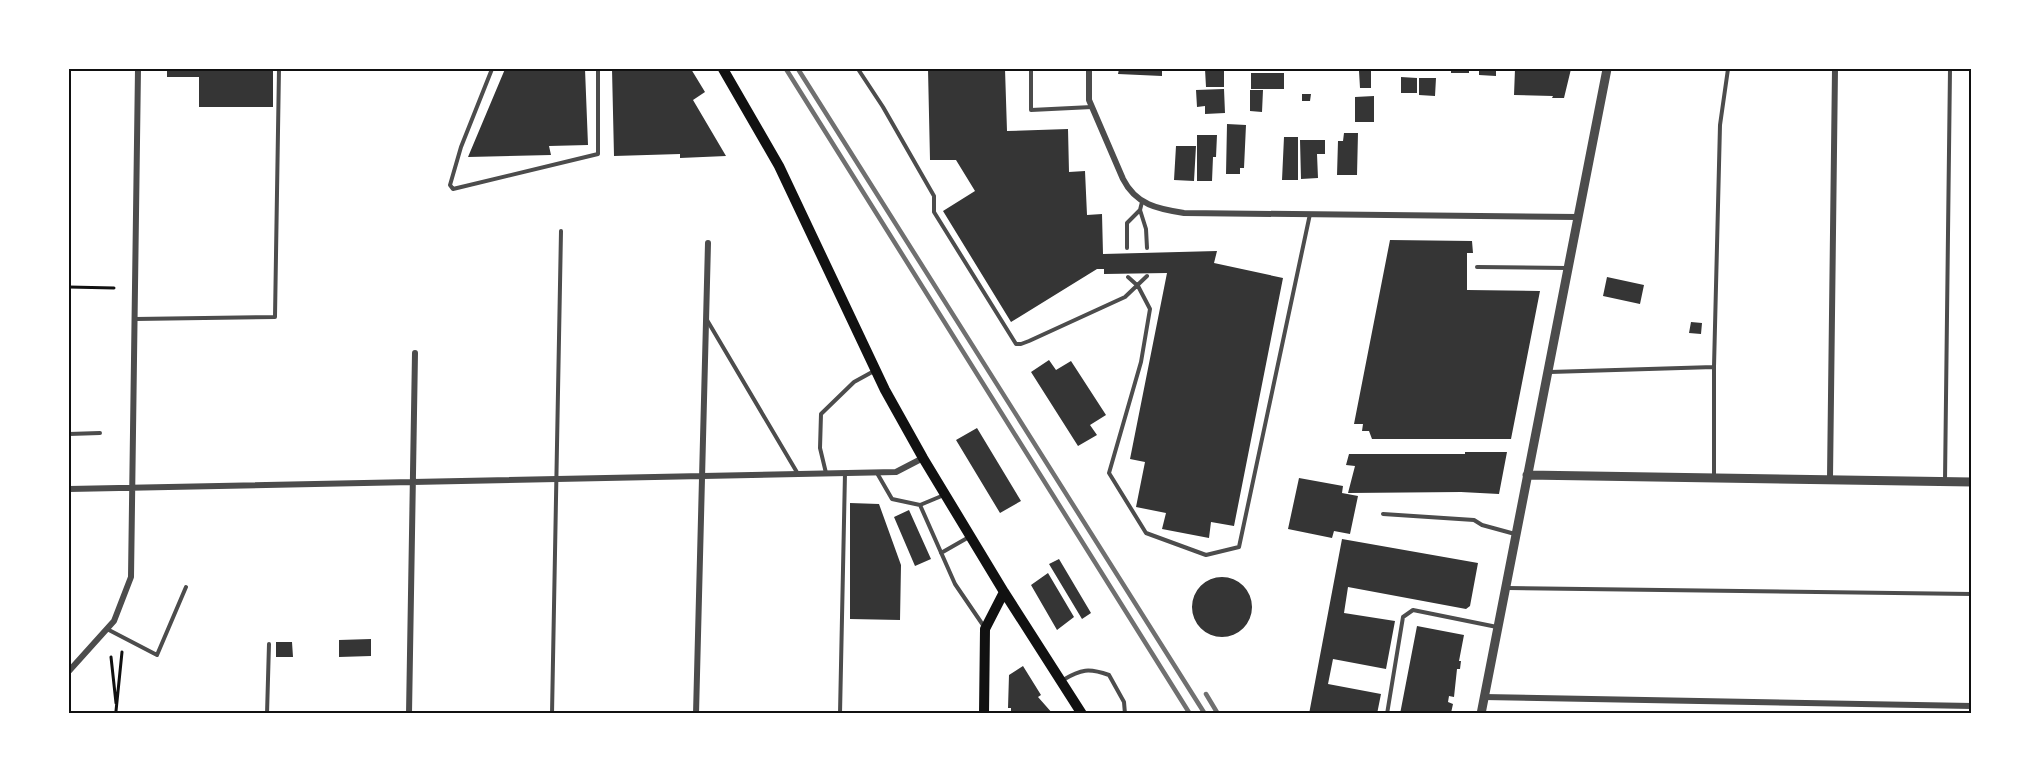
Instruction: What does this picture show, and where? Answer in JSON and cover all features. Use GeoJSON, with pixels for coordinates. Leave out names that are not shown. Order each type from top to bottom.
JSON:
{"type":"FeatureCollection","features":[{"type":"Feature","properties":{"kind":"main road"},"geometry":{"type":"LineString","coordinates":[[723,69],[779,166],[875,370],[923,458],[1004,592],[1082,714]]}},
{"type":"Feature","properties":{"kind":"main road"},"geometry":{"type":"LineString","coordinates":[[984,714],[985,629],[1004,592]]}},
{"type":"Feature","properties":{"kind":"street"},"geometry":{"type":"LineString","coordinates":[[69,671],[114,621],[131,577],[138,69]]}},
{"type":"Feature","properties":{"kind":"street"},"geometry":{"type":"LineString","coordinates":[[1089,69],[1089,100],[1128,188],[1142,202],[1155,208],[1185,213],[1578,217]]}},
{"type":"Feature","properties":{"kind":"street"},"geometry":{"type":"LineString","coordinates":[[1481,714],[1606,69]]}},
{"type":"Feature","properties":{"kind":"street"},"geometry":{"type":"LineString","coordinates":[[1830,478],[1835,69]]}},
{"type":"Feature","properties":{"kind":"street"},"geometry":{"type":"LineString","coordinates":[[696,714],[708,243]]}},
{"type":"Feature","properties":{"kind":"street"},"geometry":{"type":"LineString","coordinates":[[409,714],[415,353]]}},
{"type":"Feature","properties":{"kind":"street"},"geometry":{"type":"LineString","coordinates":[[69,489],[896,472],[923,458]]}},
{"type":"Feature","properties":{"kind":"street"},"geometry":{"type":"LineString","coordinates":[[1527,475],[1972,482]]}},
{"type":"Feature","properties":{"kind":"street"},"geometry":{"type":"LineString","coordinates":[[1484,697],[1972,706]]}},
{"type":"Feature","properties":{"kind":"lane"},"geometry":{"type":"LineString","coordinates":[[135,319],[275,317],[279,69]]}},
{"type":"Feature","properties":{"kind":"lane"},"geometry":{"type":"LineString","coordinates":[[492,69],[461,147],[450,185],[453,189],[598,154],[598,69]]}},
{"type":"Feature","properties":{"kind":"lane"},"geometry":{"type":"LineString","coordinates":[[858,69],[883,106],[934,196],[934,212],[1016,344],[1029,341],[1125,297],[1147,276]]}},
{"type":"Feature","properties":{"kind":"lane"},"geometry":{"type":"LineString","coordinates":[[1030,69],[1031,110],[1093,107]]}},
{"type":"Feature","properties":{"kind":"lane"},"geometry":{"type":"LineString","coordinates":[[1713,477],[1720,125],[1728,69]]}},
{"type":"Feature","properties":{"kind":"lane"},"geometry":{"type":"LineString","coordinates":[[1945,481],[1950,69]]}},
{"type":"Feature","properties":{"kind":"lane"},"geometry":{"type":"LineString","coordinates":[[1127,248],[1127,223],[1140,210],[1142,202]]}},
{"type":"Feature","properties":{"kind":"lane"},"geometry":{"type":"LineString","coordinates":[[1140,210],[1146,229],[1147,248]]}},
{"type":"Feature","properties":{"kind":"lane"},"geometry":{"type":"LineString","coordinates":[[1128,277],[1138,286],[1150,309],[1141,362],[1109,473],[1146,533],[1206,555],[1239,547],[1310,214]]}},
{"type":"Feature","properties":{"kind":"lane"},"geometry":{"type":"LineString","coordinates":[[552,714],[561,231]]}},
{"type":"Feature","properties":{"kind":"lane"},"geometry":{"type":"LineString","coordinates":[[1477,267],[1568,268]]}},
{"type":"Feature","properties":{"kind":"lane"},"geometry":{"type":"LineString","coordinates":[[706,318],[798,474]]}},
{"type":"Feature","properties":{"kind":"lane"},"geometry":{"type":"LineString","coordinates":[[1547,372],[1714,367]]}},
{"type":"Feature","properties":{"kind":"lane"},"geometry":{"type":"LineString","coordinates":[[826,473],[820,448],[821,414],[854,382],[875,370]]}},
{"type":"Feature","properties":{"kind":"lane"},"geometry":{"type":"LineString","coordinates":[[69,434],[100,433]]}},
{"type":"Feature","properties":{"kind":"lane"},"geometry":{"type":"LineString","coordinates":[[878,472],[892,498],[920,505],[945,494]]}},
{"type":"Feature","properties":{"kind":"lane"},"geometry":{"type":"LineString","coordinates":[[840,714],[845,473]]}},
{"type":"Feature","properties":{"kind":"lane"},"geometry":{"type":"LineString","coordinates":[[920,505],[955,584],[985,629]]}},
{"type":"Feature","properties":{"kind":"lane"},"geometry":{"type":"LineString","coordinates":[[1383,514],[1474,520],[1482,525],[1516,534]]}},
{"type":"Feature","properties":{"kind":"lane"},"geometry":{"type":"LineString","coordinates":[[941,553],[970,537]]}},
{"type":"Feature","properties":{"kind":"lane"},"geometry":{"type":"LineString","coordinates":[[107,629],[157,655],[186,587]]}},
{"type":"Feature","properties":{"kind":"lane"},"geometry":{"type":"LineString","coordinates":[[1506,588],[1972,594]]}},
{"type":"Feature","properties":{"kind":"lane"},"geometry":{"type":"LineString","coordinates":[[1387,714],[1403,617],[1413,610],[1498,627]]}},
{"type":"Feature","properties":{"kind":"lane"},"geometry":{"type":"LineString","coordinates":[[267,714],[269,644]]}},
{"type":"Feature","properties":{"kind":"lane"},"geometry":{"type":"LineString","coordinates":[[1062,682],[1075,674],[1094,669],[1109,675],[1124,702],[1125,714]]}},
{"type":"Feature","properties":{"kind":"path"},"geometry":{"type":"LineString","coordinates":[[69,287],[114,288]]}},
{"type":"Feature","properties":{"kind":"path"},"geometry":{"type":"LineString","coordinates":[[116,713],[122,652]]}},
{"type":"Feature","properties":{"kind":"path"},"geometry":{"type":"LineString","coordinates":[[111,657],[116,713]]}},
{"type":"Feature","properties":{"kind":"building"},"geometry":{"type":"Polygon","coordinates":[[[167,69],[273,69],[273,107],[199,107],[199,77],[167,77],[167,69]]]}},
{"type":"Feature","properties":{"kind":"building"},"geometry":{"type":"Polygon","coordinates":[[[505,69],[585,69],[588,145],[549,146],[551,155],[468,157],[505,69]]]}},
{"type":"Feature","properties":{"kind":"building"},"geometry":{"type":"Polygon","coordinates":[[[612,69],[691,69],[705,92],[693,100],[726,156],[680,158],[680,154],[614,156],[612,69]]]}},
{"type":"Feature","properties":{"kind":"building"},"geometry":{"type":"Polygon","coordinates":[[[928,69],[1005,69],[1007,131],[1068,129],[1069,172],[1085,171],[1087,215],[1102,214],[1103,254],[1217,251],[1214,263],[1283,278],[1234,526],[1211,522],[1209,538],[1162,529],[1166,513],[1136,507],[1145,462],[1130,459],[1167,273],[1104,274],[1104,269],[1097,269],[1011,322],[943,211],[975,191],[956,160],[930,160],[928,69]]]}},
{"type":"Feature","properties":{"kind":"building"},"geometry":{"type":"Polygon","coordinates":[[[1119,69],[1162,69],[1162,76],[1118,74],[1119,69]]]}},
{"type":"Feature","properties":{"kind":"building"},"geometry":{"type":"Polygon","coordinates":[[[1205,69],[1224,69],[1224,87],[1206,87],[1205,69]]]}},
{"type":"Feature","properties":{"kind":"building"},"geometry":{"type":"Polygon","coordinates":[[[1451,69],[1469,69],[1469,73],[1451,73],[1451,69]]]}},
{"type":"Feature","properties":{"kind":"building"},"geometry":{"type":"Polygon","coordinates":[[[1479,69],[1496,69],[1496,76],[1479,75],[1479,69]]]}},
{"type":"Feature","properties":{"kind":"building"},"geometry":{"type":"Polygon","coordinates":[[[1515,69],[1571,69],[1564,98],[1514,95],[1515,69]]]}},
{"type":"Feature","properties":{"kind":"building"},"geometry":{"type":"Polygon","coordinates":[[[1359,71],[1371,71],[1371,88],[1360,88],[1359,71]]]}},
{"type":"Feature","properties":{"kind":"building"},"geometry":{"type":"Polygon","coordinates":[[[1251,73],[1284,73],[1284,89],[1251,89],[1251,73]]]}},
{"type":"Feature","properties":{"kind":"building"},"geometry":{"type":"Polygon","coordinates":[[[1401,77],[1417,78],[1417,93],[1401,93],[1401,77]]]}},
{"type":"Feature","properties":{"kind":"building"},"geometry":{"type":"Polygon","coordinates":[[[1419,78],[1436,78],[1435,96],[1419,95],[1419,78]]]}},
{"type":"Feature","properties":{"kind":"building"},"geometry":{"type":"Polygon","coordinates":[[[1224,89],[1225,113],[1205,114],[1205,106],[1197,107],[1196,90],[1224,89]]]}},
{"type":"Feature","properties":{"kind":"building"},"geometry":{"type":"Polygon","coordinates":[[[1250,90],[1263,90],[1262,112],[1250,111],[1250,90]]]}},
{"type":"Feature","properties":{"kind":"building"},"geometry":{"type":"Polygon","coordinates":[[[1302,94],[1311,94],[1310,101],[1302,101],[1302,94]]]}},
{"type":"Feature","properties":{"kind":"building"},"geometry":{"type":"Polygon","coordinates":[[[1374,96],[1374,122],[1355,122],[1355,97],[1374,96]]]}},
{"type":"Feature","properties":{"kind":"building"},"geometry":{"type":"Polygon","coordinates":[[[1227,124],[1246,125],[1244,168],[1240,168],[1240,174],[1226,174],[1227,124]]]}},
{"type":"Feature","properties":{"kind":"building"},"geometry":{"type":"Polygon","coordinates":[[[1344,133],[1358,133],[1357,175],[1337,175],[1338,141],[1343,141],[1344,133]]]}},
{"type":"Feature","properties":{"kind":"building"},"geometry":{"type":"Polygon","coordinates":[[[1197,135],[1217,135],[1212,181],[1197,181],[1197,135]]]}},
{"type":"Feature","properties":{"kind":"building"},"geometry":{"type":"Polygon","coordinates":[[[1284,137],[1298,137],[1298,180],[1282,180],[1284,137]]]}},
{"type":"Feature","properties":{"kind":"building"},"geometry":{"type":"Polygon","coordinates":[[[1300,140],[1325,140],[1325,154],[1317,154],[1318,178],[1301,179],[1300,140]]]}},
{"type":"Feature","properties":{"kind":"building"},"geometry":{"type":"Polygon","coordinates":[[[1176,146],[1196,146],[1194,181],[1174,180],[1176,146]]]}},
{"type":"Feature","properties":{"kind":"building"},"geometry":{"type":"Polygon","coordinates":[[[1390,240],[1472,241],[1473,253],[1467,253],[1467,290],[1540,291],[1511,439],[1372,439],[1369,431],[1362,431],[1363,424],[1354,424],[1390,240]]]}},
{"type":"Feature","properties":{"kind":"building"},"geometry":{"type":"Polygon","coordinates":[[[1607,277],[1644,285],[1640,304],[1603,296],[1607,277]]]}},
{"type":"Feature","properties":{"kind":"building"},"geometry":{"type":"Polygon","coordinates":[[[1691,322],[1702,323],[1701,334],[1689,333],[1691,322]]]}},
{"type":"Feature","properties":{"kind":"building"},"geometry":{"type":"Polygon","coordinates":[[[1049,360],[1056,370],[1071,361],[1106,415],[1090,425],[1097,435],[1078,446],[1031,372],[1049,360]]]}},
{"type":"Feature","properties":{"kind":"building"},"geometry":{"type":"Polygon","coordinates":[[[977,428],[1021,501],[1000,513],[956,440],[977,428]]]}},
{"type":"Feature","properties":{"kind":"building"},"geometry":{"type":"Polygon","coordinates":[[[1465,452],[1507,452],[1499,494],[1348,493],[1355,466],[1346,465],[1349,454],[1465,454],[1465,452]]]}},
{"type":"Feature","properties":{"kind":"building"},"geometry":{"type":"Polygon","coordinates":[[[1299,478],[1343,486],[1342,493],[1358,496],[1350,534],[1334,531],[1332,538],[1288,529],[1299,478]]]}},
{"type":"Feature","properties":{"kind":"building"},"geometry":{"type":"Polygon","coordinates":[[[850,503],[879,504],[901,565],[900,620],[850,619],[850,503]]]}},
{"type":"Feature","properties":{"kind":"building"},"geometry":{"type":"Polygon","coordinates":[[[909,510],[931,559],[915,566],[894,517],[909,510]]]}},
{"type":"Feature","properties":{"kind":"building"},"geometry":{"type":"Polygon","coordinates":[[[1342,539],[1478,563],[1470,606],[1466,609],[1348,587],[1344,613],[1395,621],[1386,669],[1333,659],[1328,684],[1381,694],[1377,714],[1309,714],[1342,539]]]}},
{"type":"Feature","properties":{"kind":"building"},"geometry":{"type":"Polygon","coordinates":[[[1059,559],[1091,613],[1082,619],[1049,564],[1059,559]]]}},
{"type":"Feature","properties":{"kind":"building"},"geometry":{"type":"Polygon","coordinates":[[[1048,573],[1074,617],[1057,630],[1031,585],[1048,573]]]}},
{"type":"Feature","properties":{"kind":"building"},"geometry":{"type":"Polygon","coordinates":[[[1222,577],[1239,582],[1247,590],[1252,607],[1247,624],[1239,632],[1222,637],[1205,632],[1197,624],[1192,607],[1197,590],[1205,582],[1222,577]]]}},
{"type":"Feature","properties":{"kind":"building"},"geometry":{"type":"Polygon","coordinates":[[[1417,626],[1464,635],[1454,697],[1449,696],[1448,702],[1453,704],[1451,713],[1400,714],[1417,626]]]}},
{"type":"Feature","properties":{"kind":"building"},"geometry":{"type":"Polygon","coordinates":[[[371,639],[371,656],[339,657],[339,640],[371,639]]]}},
{"type":"Feature","properties":{"kind":"building"},"geometry":{"type":"Polygon","coordinates":[[[276,642],[292,642],[293,657],[276,657],[276,642]]]}},
{"type":"Feature","properties":{"kind":"building"},"geometry":{"type":"Polygon","coordinates":[[[1023,666],[1041,695],[1038,697],[1053,714],[1011,714],[1011,708],[1008,708],[1009,675],[1023,666]]]}},
{"type":"Feature","properties":{"kind":"railway"},"geometry":{"type":"LineString","coordinates":[[786,69],[1190,714]]}},
{"type":"Feature","properties":{"kind":"railway"},"geometry":{"type":"LineString","coordinates":[[798,69],[1205,714]]}},
{"type":"Feature","properties":{"kind":"railway"},"geometry":{"type":"LineString","coordinates":[[1206,694],[1218,714]]}}]}
